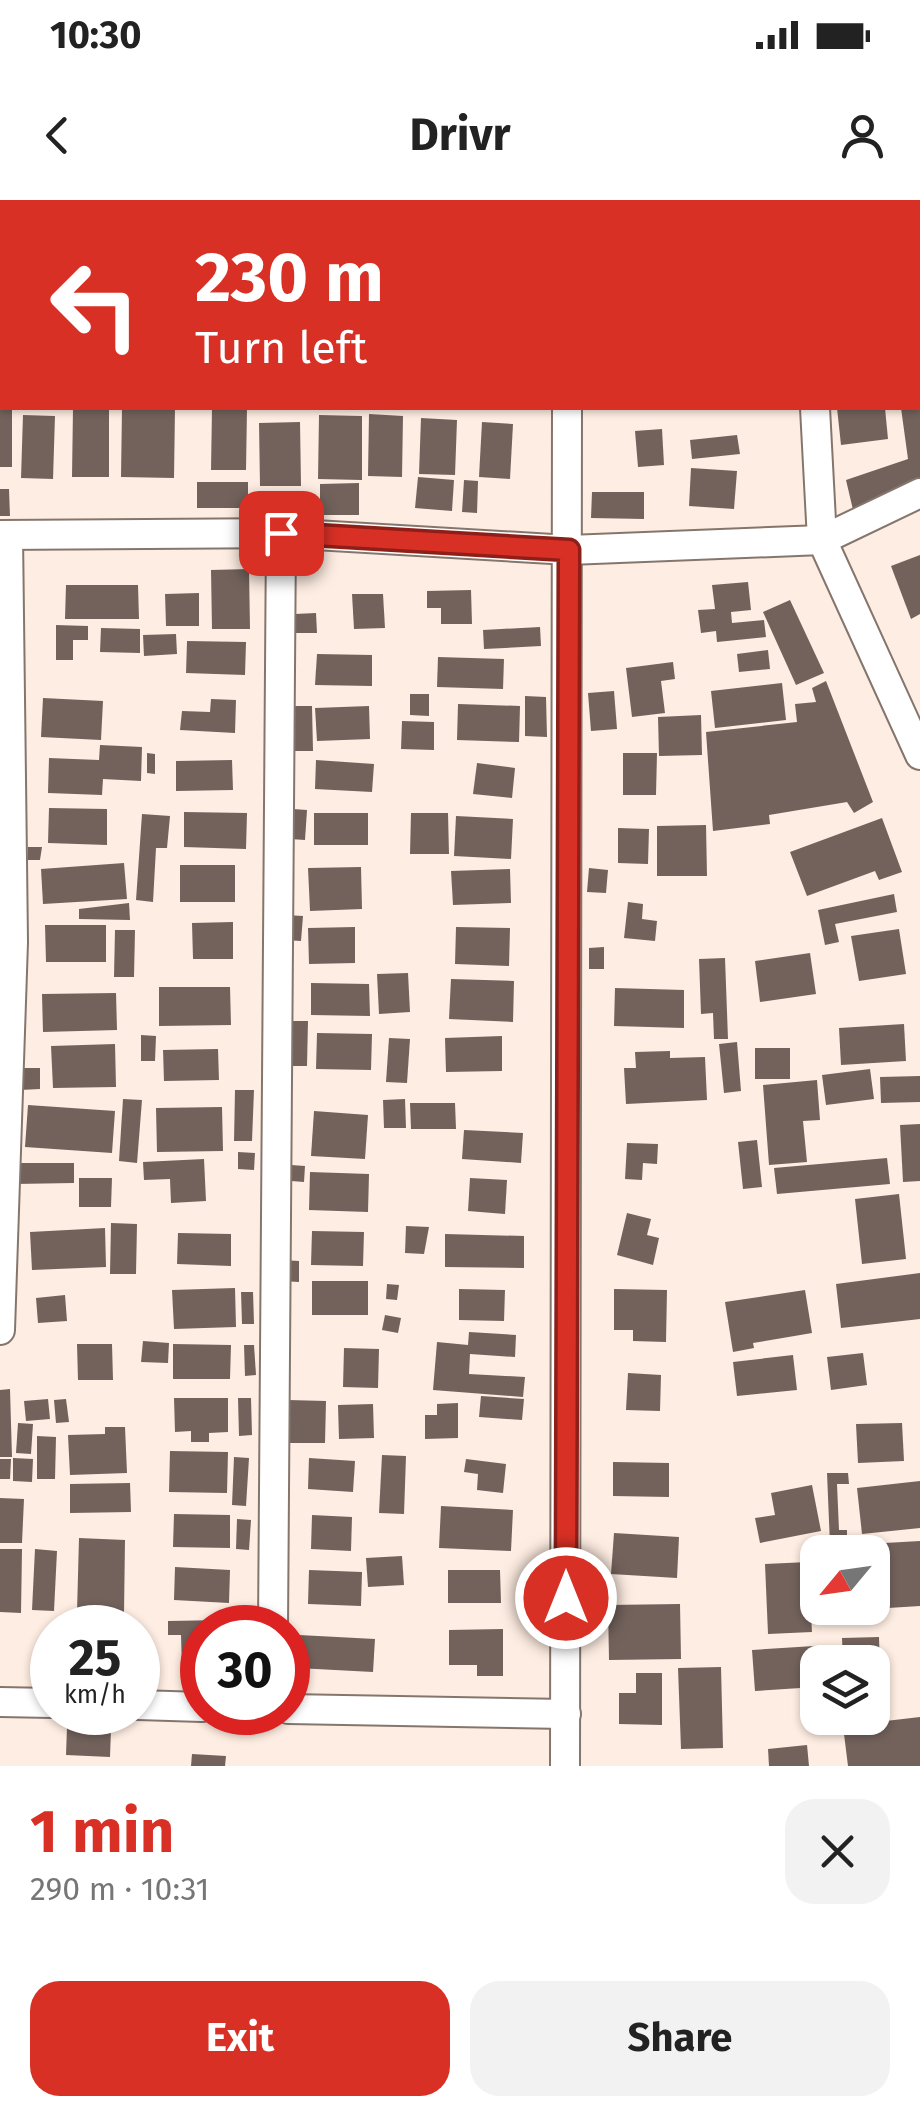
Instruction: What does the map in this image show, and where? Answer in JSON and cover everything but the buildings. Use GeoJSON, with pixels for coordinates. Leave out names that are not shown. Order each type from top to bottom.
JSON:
{"type":"FeatureCollection","features":[{"type":"Feature","properties":{"kind":"street"},"geometry":{"type":"LineString","coordinates":[[566,1766],[567,410]]}},
{"type":"Feature","properties":{"kind":"street"},"geometry":{"type":"LineString","coordinates":[[815,410],[822,540],[920,755]]}},
{"type":"Feature","properties":{"kind":"street"},"geometry":{"type":"LineString","coordinates":[[0,1330],[12,942],[4,535],[281,533],[569,550],[822,540],[920,493]]}},
{"type":"Feature","properties":{"kind":"street"},"geometry":{"type":"LineString","coordinates":[[273,1605],[281,533]]}},
{"type":"Feature","properties":{"kind":"street"},"geometry":{"type":"LineString","coordinates":[[0,1702],[30,1703]]}},
{"type":"Feature","properties":{"kind":"street"},"geometry":{"type":"LineString","coordinates":[[310,1708],[566,1714]]}},
{"type":"Feature","properties":{"kind":"route"},"geometry":{"type":"LineString","coordinates":[[281,533],[569,550],[566,1598]]}}]}
